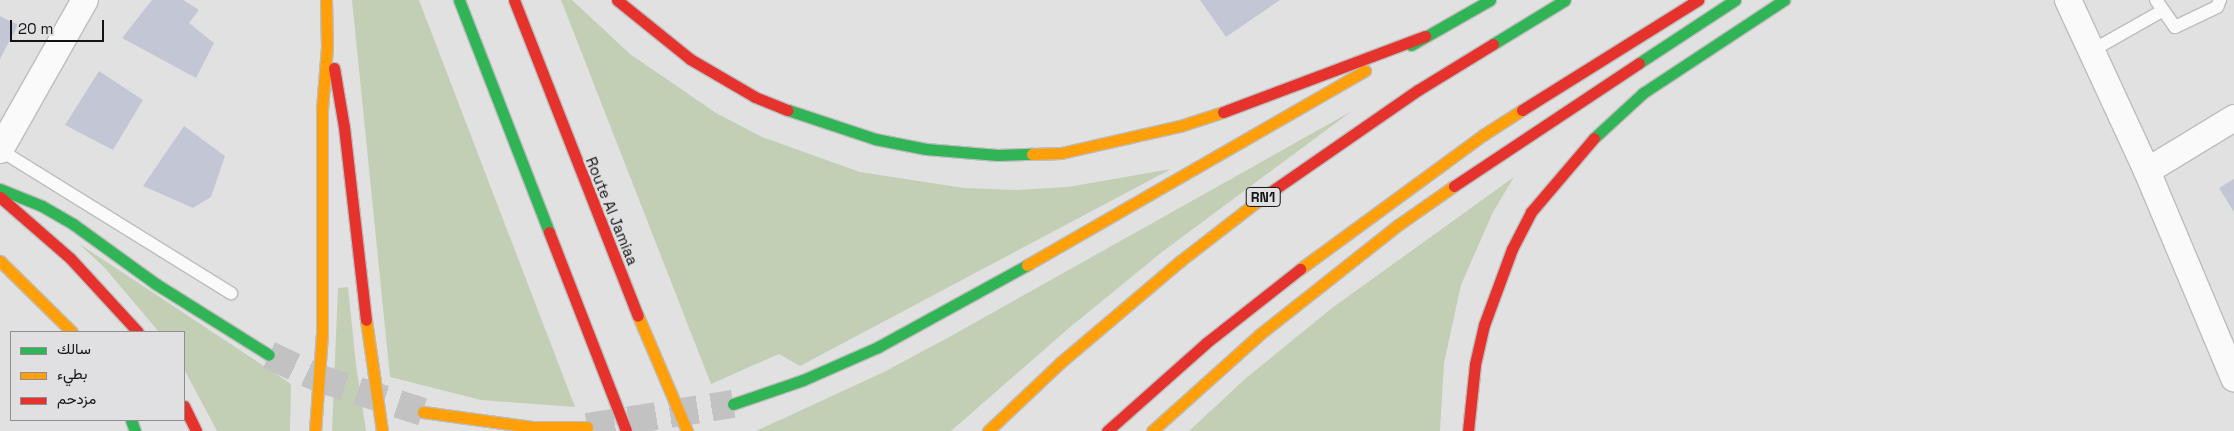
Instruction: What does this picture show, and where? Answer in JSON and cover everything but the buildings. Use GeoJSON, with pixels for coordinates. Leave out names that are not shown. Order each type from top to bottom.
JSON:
{"type":"FeatureCollection","features":[{"type":"Feature","properties":{"kind":"main road"},"geometry":{"type":"LineString","coordinates":[[315,431],[322,334],[322,109],[327,47],[326,0]]}},
{"type":"Feature","properties":{"kind":"main road"},"geometry":{"type":"LineString","coordinates":[[459,0],[626,431]]}},
{"type":"Feature","properties":{"kind":"main road","name":"Route Al Jamiaa"},"geometry":{"type":"LineString","coordinates":[[514,0],[627,289],[687,431]]}},
{"type":"Feature","properties":{"kind":"main road"},"geometry":{"type":"LineString","coordinates":[[617,0],[632,15],[690,58],[755,97],[810,119],[875,139],[926,148],[998,155],[1061,152],[1180,126],[1261,100],[1338,67],[1425,36]]}},
{"type":"Feature","properties":{"kind":"main road"},"geometry":{"type":"LineString","coordinates":[[733,404],[803,380],[878,347],[960,304],[1490,0]]}},
{"type":"Feature","properties":{"kind":"main road","name":"RN1"},"geometry":{"type":"LineString","coordinates":[[988,431],[1061,362],[1179,262],[1286,179],[1418,90],[1565,0]]}},
{"type":"Feature","properties":{"kind":"main road"},"geometry":{"type":"LineString","coordinates":[[1107,431],[1206,343],[1342,236],[1483,135],[1698,0]]}},
{"type":"Feature","properties":{"kind":"main road"},"geometry":{"type":"LineString","coordinates":[[1152,431],[1260,334],[1398,225],[1532,133],[1735,0]]}},
{"type":"Feature","properties":{"kind":"main road"},"geometry":{"type":"LineString","coordinates":[[1468,431],[1475,364],[1484,325],[1512,249],[1531,212],[1582,148],[1643,93],[1784,0]]}},
{"type":"Feature","properties":{"kind":"main road"},"geometry":{"type":"LineString","coordinates":[[327,47],[342,108],[370,358],[382,431]]}},
{"type":"Feature","properties":{"kind":"main road"},"geometry":{"type":"LineString","coordinates":[[0,189],[42,206],[73,224],[156,284],[268,355]]}},
{"type":"Feature","properties":{"kind":"main road"},"geometry":{"type":"LineString","coordinates":[[0,197],[70,258],[137,331]]}},
{"type":"Feature","properties":{"kind":"main road"},"geometry":{"type":"LineString","coordinates":[[0,261],[71,331]]}},
{"type":"Feature","properties":{"kind":"main road"},"geometry":{"type":"LineString","coordinates":[[185,408],[196,431]]}},
{"type":"Feature","properties":{"kind":"main road"},"geometry":{"type":"LineString","coordinates":[[422,412],[532,427],[587,427]]}},
{"type":"Feature","properties":{"kind":"street"},"geometry":{"type":"LineString","coordinates":[[0,150],[85,0]]}},
{"type":"Feature","properties":{"kind":"street"},"geometry":{"type":"LineString","coordinates":[[2068,0],[2093,50],[2147,171],[2234,378]]}},
{"type":"Feature","properties":{"kind":"street"},"geometry":{"type":"LineString","coordinates":[[2147,171],[2234,118]]}},
{"type":"Feature","properties":{"kind":"lane"},"geometry":{"type":"LineString","coordinates":[[2093,50],[2159,5],[2171,26],[2179,27],[2217,7],[2220,0]]}},
{"type":"Feature","properties":{"kind":"lane"},"geometry":{"type":"LineString","coordinates":[[0,150],[231,293]]}},
{"type":"Feature","properties":{"kind":"green space"},"geometry":{"type":"Polygon","coordinates":[[[352,0],[419,0],[575,407],[481,400],[390,377],[352,0]]]}},
{"type":"Feature","properties":{"kind":"green space"},"geometry":{"type":"Polygon","coordinates":[[[561,0],[572,0],[630,54],[716,113],[762,137],[860,172],[964,188],[1016,190],[1068,187],[1171,169],[800,366],[779,354],[711,384],[561,0]]]}},
{"type":"Feature","properties":{"kind":"green space"},"geometry":{"type":"Polygon","coordinates":[[[1352,111],[1162,252],[1069,328],[951,431],[756,431],[884,372],[1352,111]]]}},
{"type":"Feature","properties":{"kind":"green space"},"geometry":{"type":"Polygon","coordinates":[[[1514,177],[1493,212],[1461,285],[1444,363],[1440,431],[1189,431],[1245,379],[1332,308],[1514,177]]]}},
{"type":"Feature","properties":{"kind":"green space"},"geometry":{"type":"Polygon","coordinates":[[[78,243],[291,384],[290,431],[217,431],[185,371],[185,331],[158,331],[104,267],[78,243]]]}},
{"type":"Feature","properties":{"kind":"green space"},"geometry":{"type":"Polygon","coordinates":[[[348,287],[356,365],[366,431],[332,431],[338,288],[348,287]]]}},
{"type":"Feature","properties":{"kind":"tunnel"},"geometry":{"type":"LineString","coordinates":[[269,355],[318,378],[423,412]]}},
{"type":"Feature","properties":{"kind":"tunnel"},"geometry":{"type":"LineString","coordinates":[[587,427],[733,404]]}},
{"type":"Feature","properties":{"kind":"traffic: fast"},"geometry":{"type":"LineString","coordinates":[[459,0],[549,232]]}},
{"type":"Feature","properties":{"kind":"traffic: fast"},"geometry":{"type":"LineString","coordinates":[[1411,45],[1490,0]]}},
{"type":"Feature","properties":{"kind":"traffic: fast"},"geometry":{"type":"LineString","coordinates":[[1493,44],[1565,0]]}},
{"type":"Feature","properties":{"kind":"traffic: fast"},"geometry":{"type":"LineString","coordinates":[[1639,63],[1735,0]]}},
{"type":"Feature","properties":{"kind":"traffic: fast"},"geometry":{"type":"LineString","coordinates":[[1594,138],[1643,93],[1784,0]]}},
{"type":"Feature","properties":{"kind":"traffic: fast"},"geometry":{"type":"LineString","coordinates":[[788,110],[875,139],[926,149],[998,155],[1032,154]]}},
{"type":"Feature","properties":{"kind":"traffic: fast"},"geometry":{"type":"LineString","coordinates":[[0,189],[42,206],[73,224],[156,284],[269,355]]}},
{"type":"Feature","properties":{"kind":"traffic: fast"},"geometry":{"type":"LineString","coordinates":[[733,404],[803,380],[878,347],[1027,265]]}},
{"type":"Feature","properties":{"kind":"traffic: fast"},"geometry":{"type":"LineString","coordinates":[[131,421],[135,431]]}},
{"type":"Feature","properties":{"kind":"traffic: slow"},"geometry":{"type":"LineString","coordinates":[[315,431],[322,334],[322,109],[327,47],[326,0]]}},
{"type":"Feature","properties":{"kind":"traffic: slow"},"geometry":{"type":"LineString","coordinates":[[1027,265],[1365,71]]}},
{"type":"Feature","properties":{"kind":"traffic: slow"},"geometry":{"type":"LineString","coordinates":[[1300,269],[1483,135],[1522,110]]}},
{"type":"Feature","properties":{"kind":"traffic: slow"},"geometry":{"type":"LineString","coordinates":[[1032,154],[1061,153],[1180,126],[1223,112]]}},
{"type":"Feature","properties":{"kind":"traffic: slow"},"geometry":{"type":"LineString","coordinates":[[1152,431],[1260,334],[1398,225],[1454,186]]}},
{"type":"Feature","properties":{"kind":"traffic: slow"},"geometry":{"type":"LineString","coordinates":[[988,431],[1061,362],[1179,262],[1259,200]]}},
{"type":"Feature","properties":{"kind":"traffic: slow"},"geometry":{"type":"LineString","coordinates":[[0,261],[71,331]]}},
{"type":"Feature","properties":{"kind":"traffic: slow"},"geometry":{"type":"LineString","coordinates":[[638,316],[687,431]]}},
{"type":"Feature","properties":{"kind":"traffic: slow"},"geometry":{"type":"LineString","coordinates":[[366,320],[382,431]]}},
{"type":"Feature","properties":{"kind":"traffic: slow"},"geometry":{"type":"LineString","coordinates":[[423,412],[532,427],[587,427]]}},
{"type":"Feature","properties":{"kind":"traffic: jam"},"geometry":{"type":"LineString","coordinates":[[514,0],[638,316]]}},
{"type":"Feature","properties":{"kind":"traffic: jam"},"geometry":{"type":"LineString","coordinates":[[617,0],[690,59],[755,97],[788,110]]}},
{"type":"Feature","properties":{"kind":"traffic: jam"},"geometry":{"type":"LineString","coordinates":[[1522,110],[1698,0]]}},
{"type":"Feature","properties":{"kind":"traffic: jam"},"geometry":{"type":"LineString","coordinates":[[1223,112],[1425,36]]}},
{"type":"Feature","properties":{"kind":"traffic: jam"},"geometry":{"type":"LineString","coordinates":[[1259,200],[1418,90],[1493,44]]}},
{"type":"Feature","properties":{"kind":"traffic: jam"},"geometry":{"type":"LineString","coordinates":[[1454,186],[1639,63]]}},
{"type":"Feature","properties":{"kind":"traffic: jam"},"geometry":{"type":"LineString","coordinates":[[334,68],[344,127],[366,320]]}},
{"type":"Feature","properties":{"kind":"traffic: jam"},"geometry":{"type":"LineString","coordinates":[[1468,431],[1475,364],[1484,325],[1512,249],[1531,212],[1594,138]]}},
{"type":"Feature","properties":{"kind":"traffic: jam"},"geometry":{"type":"LineString","coordinates":[[0,197],[70,258],[137,331]]}},
{"type":"Feature","properties":{"kind":"traffic: jam"},"geometry":{"type":"LineString","coordinates":[[549,232],[626,431]]}},
{"type":"Feature","properties":{"kind":"traffic: jam"},"geometry":{"type":"LineString","coordinates":[[1107,431],[1206,343],[1300,269]]}},
{"type":"Feature","properties":{"kind":"traffic: jam"},"geometry":{"type":"LineString","coordinates":[[185,408],[196,431]]}}]}
